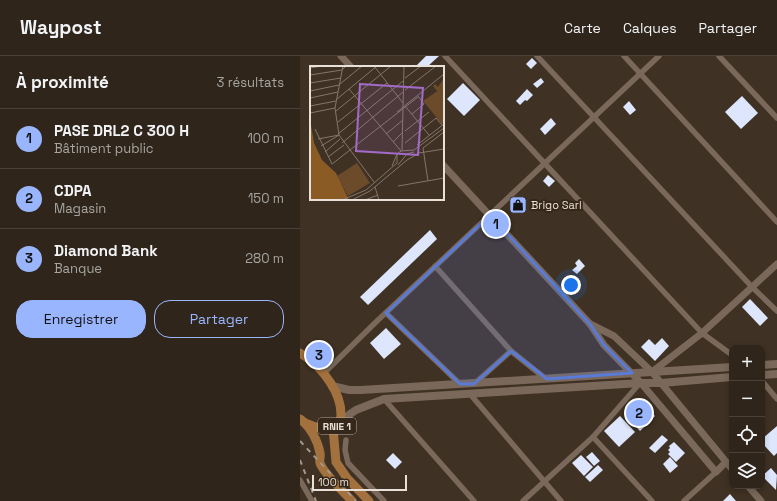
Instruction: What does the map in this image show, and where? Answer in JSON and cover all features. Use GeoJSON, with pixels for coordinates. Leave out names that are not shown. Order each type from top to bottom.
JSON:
{"type":"FeatureCollection","features":[{"type":"Feature","properties":{"kind":"highway","name":"RNIE 1"},"geometry":{"type":"LineString","coordinates":[[300,352],[323,374],[332,386],[338,398],[340,405],[336,426],[336,462],[347,478],[369,501]]}},
{"type":"Feature","properties":{"kind":"highway","name":"RNIE 1"},"geometry":{"type":"LineString","coordinates":[[303,421],[318,428],[336,426]]}},
{"type":"Feature","properties":{"kind":"highway","name":"RNIE 1"},"geometry":{"type":"LineString","coordinates":[[303,421],[318,445],[321,454],[320,462],[326,472],[352,501]]}},
{"type":"Feature","properties":{"kind":"main road"},"geometry":{"type":"LineString","coordinates":[[765,365],[777,364]]}},
{"type":"Feature","properties":{"kind":"main road"},"geometry":{"type":"LineString","coordinates":[[332,386],[349,390],[361,390],[729,367]]}},
{"type":"Feature","properties":{"kind":"main road"},"geometry":{"type":"LineString","coordinates":[[765,375],[777,374]]}},
{"type":"Feature","properties":{"kind":"main road"},"geometry":{"type":"LineString","coordinates":[[336,426],[356,410],[384,399],[640,382],[661,383],[729,377]]}},
{"type":"Feature","properties":{"kind":"street"},"geometry":{"type":"LineString","coordinates":[[341,56],[350,66]]}},
{"type":"Feature","properties":{"kind":"street"},"geometry":{"type":"LineString","coordinates":[[445,56],[702,333],[729,353]]}},
{"type":"Feature","properties":{"kind":"street"},"geometry":{"type":"LineString","coordinates":[[537,56],[752,287],[777,311]]}},
{"type":"Feature","properties":{"kind":"street"},"geometry":{"type":"LineString","coordinates":[[624,56],[777,222]]}},
{"type":"Feature","properties":{"kind":"street"},"geometry":{"type":"LineString","coordinates":[[323,374],[659,56]]}},
{"type":"Feature","properties":{"kind":"street"},"geometry":{"type":"LineString","coordinates":[[719,56],[777,118]]}},
{"type":"Feature","properties":{"kind":"street"},"geometry":{"type":"LineString","coordinates":[[444,166],[590,324],[604,345],[640,382],[716,472]]}},
{"type":"Feature","properties":{"kind":"street"},"geometry":{"type":"LineString","coordinates":[[652,372],[702,333],[777,264]]}},
{"type":"Feature","properties":{"kind":"street"},"geometry":{"type":"LineString","coordinates":[[436,266],[511,351],[547,379]]}},
{"type":"Feature","properties":{"kind":"street"},"geometry":{"type":"LineString","coordinates":[[386,313],[460,384]]}},
{"type":"Feature","properties":{"kind":"street"},"geometry":{"type":"LineString","coordinates":[[590,324],[614,336],[652,372],[729,466]]}},
{"type":"Feature","properties":{"kind":"street"},"geometry":{"type":"LineString","coordinates":[[474,384],[511,351]]}},
{"type":"Feature","properties":{"kind":"street"},"geometry":{"type":"LineString","coordinates":[[523,501],[593,437],[640,382]]}},
{"type":"Feature","properties":{"kind":"street"},"geometry":{"type":"LineString","coordinates":[[765,385],[777,399]]}},
{"type":"Feature","properties":{"kind":"street"},"geometry":{"type":"LineString","coordinates":[[470,394],[561,501]]}},
{"type":"Feature","properties":{"kind":"street"},"geometry":{"type":"LineString","coordinates":[[384,399],[474,501]]}},
{"type":"Feature","properties":{"kind":"street"},"geometry":{"type":"LineString","coordinates":[[593,437],[652,501]]}},
{"type":"Feature","properties":{"kind":"street"},"geometry":{"type":"LineString","coordinates":[[346,440],[345,450],[348,463],[384,501]]}},
{"type":"Feature","properties":{"kind":"street"},"geometry":{"type":"LineString","coordinates":[[684,501],[726,462]]}},
{"type":"Feature","properties":{"kind":"street"},"geometry":{"type":"LineString","coordinates":[[300,480],[312,501]]}},
{"type":"Feature","properties":{"kind":"street"},"geometry":{"type":"LineString","coordinates":[[751,489],[762,501]]}},
{"type":"Feature","properties":{"kind":"highlighted area"},"geometry":{"type":"Polygon","coordinates":[[[490,215],[590,324],[604,345],[632,373],[547,379],[511,351],[474,384],[460,384],[386,313],[490,215]]]}},
{"type":"Feature","properties":{"kind":"building"},"geometry":{"type":"Polygon","coordinates":[[[426,56],[439,56],[428,66],[417,65],[426,56]]]}},
{"type":"Feature","properties":{"kind":"building"},"geometry":{"type":"Polygon","coordinates":[[[532,58],[537,63],[531,69],[526,64],[532,58]]]}},
{"type":"Feature","properties":{"kind":"building"},"geometry":{"type":"Polygon","coordinates":[[[541,78],[544,82],[537,88],[533,84],[541,78]]]}},
{"type":"Feature","properties":{"kind":"building"},"geometry":{"type":"Polygon","coordinates":[[[463,83],[480,100],[464,116],[447,99],[463,83]]]}},
{"type":"Feature","properties":{"kind":"building"},"geometry":{"type":"Polygon","coordinates":[[[527,89],[533,95],[520,105],[516,101],[527,89]]]}},
{"type":"Feature","properties":{"kind":"building"},"geometry":{"type":"Polygon","coordinates":[[[742,96],[758,113],[741,129],[725,112],[742,96]]]}},
{"type":"Feature","properties":{"kind":"building"},"geometry":{"type":"Polygon","coordinates":[[[629,101],[636,110],[630,115],[623,107],[629,101]]]}},
{"type":"Feature","properties":{"kind":"building"},"geometry":{"type":"Polygon","coordinates":[[[551,118],[556,124],[545,135],[540,129],[551,118]]]}},
{"type":"Feature","properties":{"kind":"building"},"geometry":{"type":"Polygon","coordinates":[[[548,175],[555,181],[549,187],[543,181],[548,175]]]}},
{"type":"Feature","properties":{"kind":"building"},"geometry":{"type":"Polygon","coordinates":[[[430,230],[437,239],[368,305],[360,297],[430,230]]]}},
{"type":"Feature","properties":{"kind":"building"},"geometry":{"type":"Polygon","coordinates":[[[579,259],[585,266],[577,274],[572,270],[577,266],[575,263],[579,259]]]}},
{"type":"Feature","properties":{"kind":"building"},"geometry":{"type":"Polygon","coordinates":[[[750,299],[768,318],[760,326],[742,307],[750,299]]]}},
{"type":"Feature","properties":{"kind":"building"},"geometry":{"type":"Polygon","coordinates":[[[386,328],[401,344],[384,359],[370,343],[386,328]]]}},
{"type":"Feature","properties":{"kind":"building"},"geometry":{"type":"Polygon","coordinates":[[[662,338],[669,346],[655,361],[641,347],[649,339],[655,345],[662,338]]]}},
{"type":"Feature","properties":{"kind":"building"},"geometry":{"type":"Polygon","coordinates":[[[639,399],[645,405],[641,409],[635,403],[639,399]]]}},
{"type":"Feature","properties":{"kind":"building"},"geometry":{"type":"Polygon","coordinates":[[[647,408],[655,416],[640,431],[627,417],[633,411],[638,417],[647,408]]]}},
{"type":"Feature","properties":{"kind":"building"},"geometry":{"type":"Polygon","coordinates":[[[620,416],[635,432],[619,447],[604,431],[620,416]]]}},
{"type":"Feature","properties":{"kind":"building"},"geometry":{"type":"Polygon","coordinates":[[[777,426],[777,453],[774,456],[765,446],[765,436],[777,426]]]}},
{"type":"Feature","properties":{"kind":"building"},"geometry":{"type":"Polygon","coordinates":[[[662,435],[668,440],[655,453],[649,448],[662,435]]]}},
{"type":"Feature","properties":{"kind":"building"},"geometry":{"type":"Polygon","coordinates":[[[674,442],[685,453],[676,462],[668,454],[670,452],[668,450],[670,448],[669,446],[674,442]]]}},
{"type":"Feature","properties":{"kind":"building"},"geometry":{"type":"Polygon","coordinates":[[[592,452],[600,461],[594,466],[586,457],[592,452]]]}},
{"type":"Feature","properties":{"kind":"building"},"geometry":{"type":"Polygon","coordinates":[[[393,453],[402,462],[395,469],[386,460],[393,453]]]}},
{"type":"Feature","properties":{"kind":"building"},"geometry":{"type":"Polygon","coordinates":[[[581,455],[593,467],[584,476],[572,463],[581,455]]]}},
{"type":"Feature","properties":{"kind":"building"},"geometry":{"type":"Polygon","coordinates":[[[670,457],[678,466],[670,473],[663,464],[670,457]]]}},
{"type":"Feature","properties":{"kind":"building"},"geometry":{"type":"Polygon","coordinates":[[[598,465],[603,470],[590,482],[585,477],[598,465]]]}},
{"type":"Feature","properties":{"kind":"building"},"geometry":{"type":"Polygon","coordinates":[[[771,468],[777,475],[776,490],[765,479],[765,473],[771,468]]]}},
{"type":"Feature","properties":{"kind":"building"},"geometry":{"type":"Polygon","coordinates":[[[730,494],[736,501],[723,501],[730,494]]]}},
{"type":"Feature","properties":{"kind":"railway"},"geometry":{"type":"LineString","coordinates":[[300,441],[356,501]]}},
{"type":"Feature","properties":{"kind":"railway"},"geometry":{"type":"LineString","coordinates":[[300,460],[316,501]]}},
{"type":"Feature","properties":{"kind":"place","name":"Brigo Sarl"},"geometry":{"type":"Point","coordinates":[518,205]}},
{"type":"Feature","properties":{"kind":"place","name":"PASE DRL2 C 300 H"},"geometry":{"type":"Point","coordinates":[496,224]}},
{"type":"Feature","properties":{"kind":"place","name":"Diamond Bank"},"geometry":{"type":"Point","coordinates":[319,355]}},
{"type":"Feature","properties":{"kind":"place","name":"CDPA"},"geometry":{"type":"Point","coordinates":[639,413]}}]}
